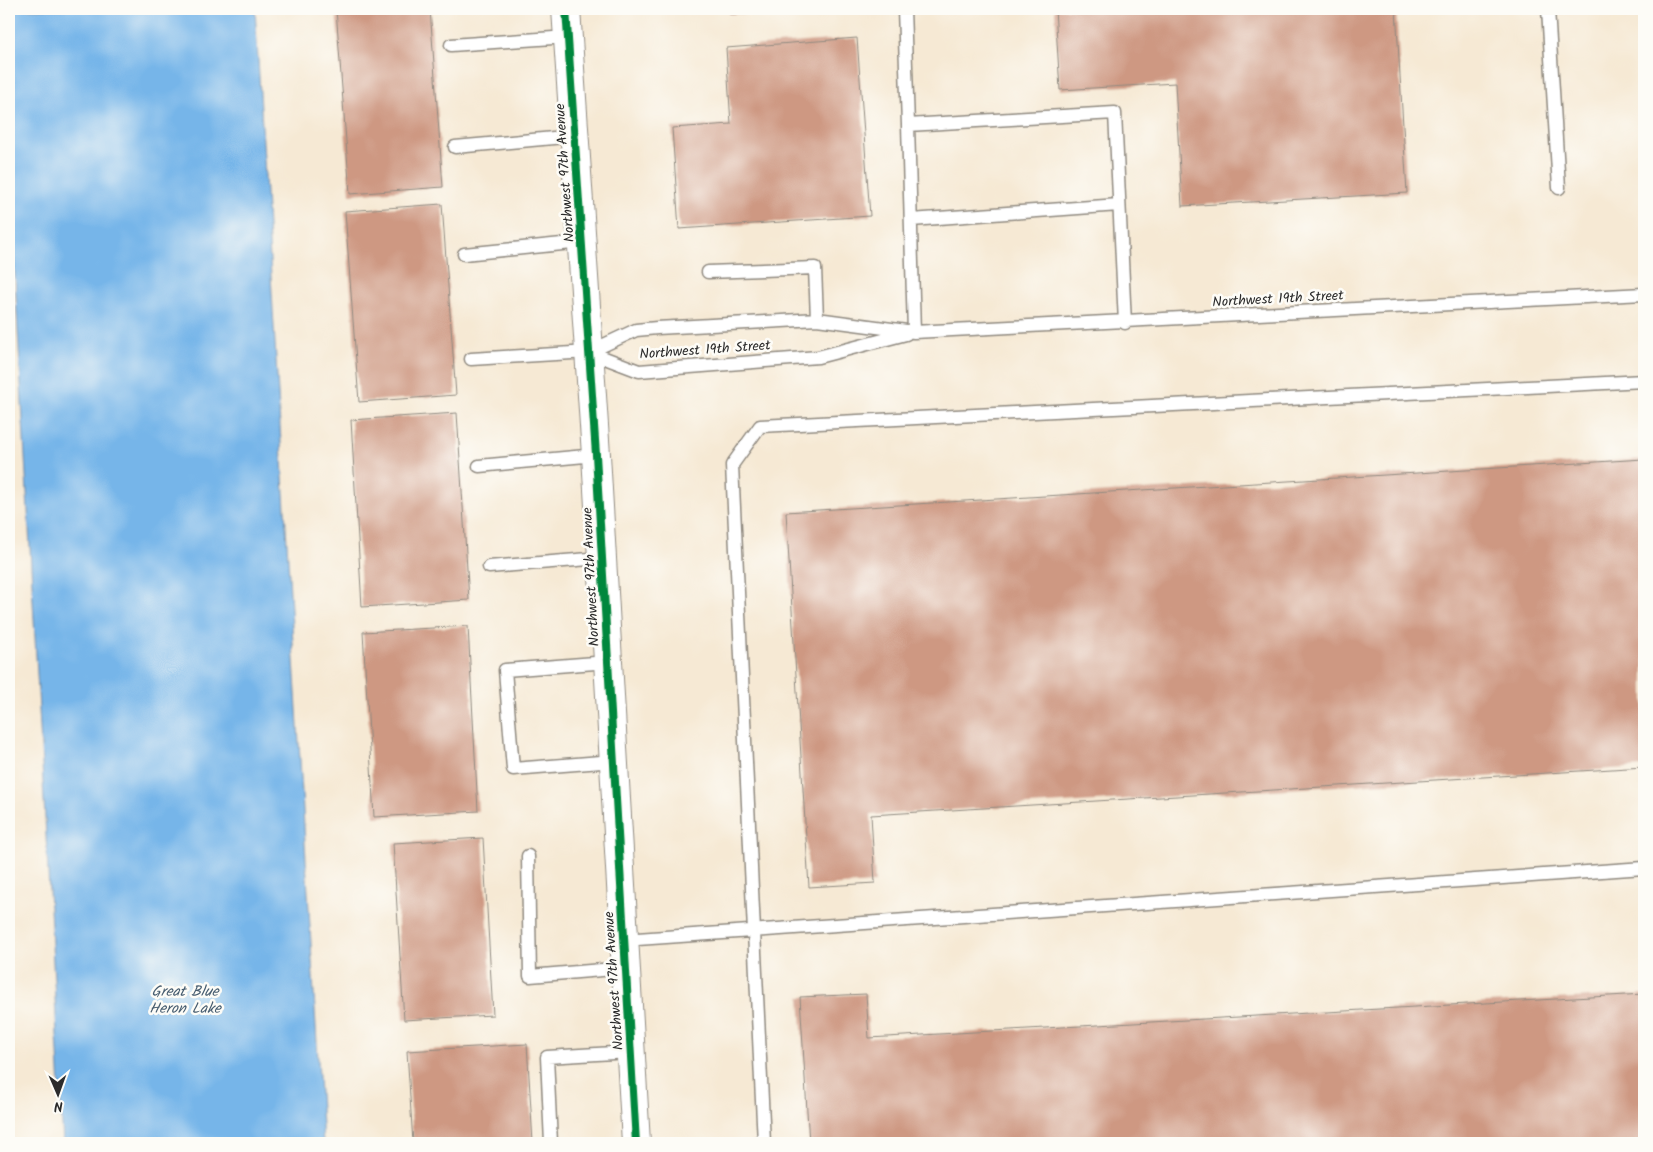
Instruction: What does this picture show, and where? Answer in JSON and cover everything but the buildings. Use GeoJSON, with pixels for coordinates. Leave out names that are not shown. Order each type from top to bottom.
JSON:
{"type":"FeatureCollection","features":[{"type":"Feature","properties":{"kind":"street","name":"Northwest 97th Avenue"},"geometry":{"type":"LineString","coordinates":[[566,9],[596,455],[636,1143]]}},
{"type":"Feature","properties":{"kind":"lane"},"geometry":{"type":"LineString","coordinates":[[904,9],[914,332]]}},
{"type":"Feature","properties":{"kind":"lane"},"geometry":{"type":"LineString","coordinates":[[1548,9],[1559,188]]}},
{"type":"Feature","properties":{"kind":"lane"},"geometry":{"type":"LineString","coordinates":[[451,45],[568,37]]}},
{"type":"Feature","properties":{"kind":"lane"},"geometry":{"type":"LineString","coordinates":[[908,124],[1115,113],[1125,323]]}},
{"type":"Feature","properties":{"kind":"lane"},"geometry":{"type":"LineString","coordinates":[[455,147],[575,136]]}},
{"type":"Feature","properties":{"kind":"lane"},"geometry":{"type":"LineString","coordinates":[[911,220],[1119,205]]}},
{"type":"Feature","properties":{"kind":"lane"},"geometry":{"type":"LineString","coordinates":[[464,254],[582,242]]}},
{"type":"Feature","properties":{"kind":"lane"},"geometry":{"type":"LineString","coordinates":[[708,272],[815,268],[817,319]]}},
{"type":"Feature","properties":{"kind":"lane","name":"Northwest 19th Street"},"geometry":{"type":"LineString","coordinates":[[589,352],[636,330],[817,319],[914,332],[1125,323],[1644,294]]}},
{"type":"Feature","properties":{"kind":"lane","name":"Northwest 19th Street"},"geometry":{"type":"LineString","coordinates":[[589,352],[639,371],[665,370],[818,357],[914,332]]}},
{"type":"Feature","properties":{"kind":"lane"},"geometry":{"type":"LineString","coordinates":[[471,359],[589,352]]}},
{"type":"Feature","properties":{"kind":"lane"},"geometry":{"type":"LineString","coordinates":[[764,1143],[732,464],[760,426],[1644,381]]}},
{"type":"Feature","properties":{"kind":"lane"},"geometry":{"type":"LineString","coordinates":[[479,466],[596,455]]}},
{"type":"Feature","properties":{"kind":"lane"},"geometry":{"type":"LineString","coordinates":[[489,567],[602,558]]}},
{"type":"Feature","properties":{"kind":"lane"},"geometry":{"type":"LineString","coordinates":[[608,662],[505,670],[513,769],[614,761]]}},
{"type":"Feature","properties":{"kind":"lane"},"geometry":{"type":"LineString","coordinates":[[528,856],[530,976],[626,968]]}},
{"type":"Feature","properties":{"kind":"lane"},"geometry":{"type":"LineString","coordinates":[[623,940],[1644,868]]}},
{"type":"Feature","properties":{"kind":"lane"},"geometry":{"type":"LineString","coordinates":[[550,1143],[547,1057],[630,1052]]}},
{"type":"Feature","properties":{"kind":"water","name":"Great Blue Heron Lake"},"geometry":{"type":"Polygon","coordinates":[[[9,9],[255,9],[323,1143],[63,1143],[9,168],[9,9]]]}},
{"type":"Feature","properties":{"kind":"cycle path"},"geometry":{"type":"LineString","coordinates":[[566,9],[596,455],[636,1143]]}}]}
